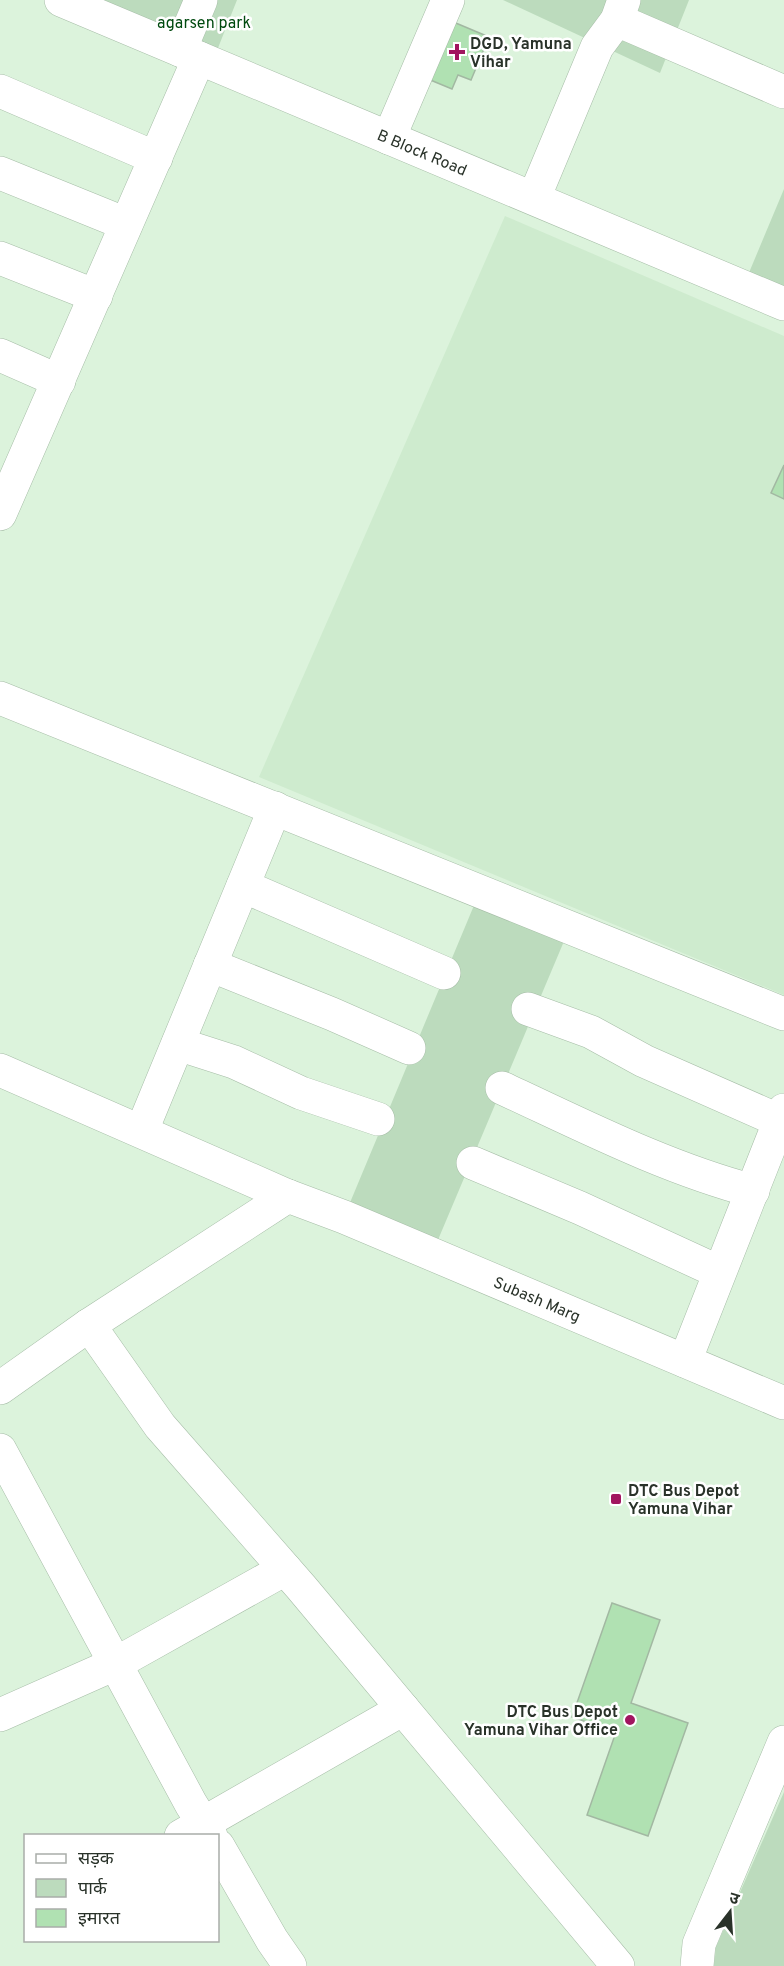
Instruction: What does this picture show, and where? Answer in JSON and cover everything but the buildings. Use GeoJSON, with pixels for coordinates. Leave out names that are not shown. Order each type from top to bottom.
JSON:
{"type":"FeatureCollection","features":[{"type":"Feature","properties":{"kind":"street","name":"B Block Road"},"geometry":{"type":"LineString","coordinates":[[61,0],[784,304]]}},
{"type":"Feature","properties":{"kind":"street"},"geometry":{"type":"LineString","coordinates":[[0,514],[13,447],[59,381],[156,158],[189,54],[201,0]]}},
{"type":"Feature","properties":{"kind":"street"},"geometry":{"type":"LineString","coordinates":[[389,138],[448,0]]}},
{"type":"Feature","properties":{"kind":"street"},"geometry":{"type":"LineString","coordinates":[[534,198],[597,47],[620,10],[784,92]]}},
{"type":"Feature","properties":{"kind":"street"},"geometry":{"type":"LineString","coordinates":[[0,91],[156,158]]}},
{"type":"Feature","properties":{"kind":"street"},"geometry":{"type":"LineString","coordinates":[[0,172],[126,224]]}},
{"type":"Feature","properties":{"kind":"street"},"geometry":{"type":"LineString","coordinates":[[0,258],[96,296]]}},
{"type":"Feature","properties":{"kind":"street"},"geometry":{"type":"LineString","coordinates":[[0,355],[59,381]]}},
{"type":"Feature","properties":{"kind":"street"},"geometry":{"type":"LineString","coordinates":[[0,698],[784,1014]]}},
{"type":"Feature","properties":{"kind":"street"},"geometry":{"type":"LineString","coordinates":[[142,1131],[274,808]]}},
{"type":"Feature","properties":{"kind":"street"},"geometry":{"type":"LineString","coordinates":[[243,886],[444,973]]}},
{"type":"Feature","properties":{"kind":"street"},"geometry":{"type":"LineString","coordinates":[[210,965],[409,1048]]}},
{"type":"Feature","properties":{"kind":"street"},"geometry":{"type":"LineString","coordinates":[[528,1010],[591,1032],[644,1061],[782,1115],[753,1191],[718,1272],[685,1361]]}},
{"type":"Feature","properties":{"kind":"street"},"geometry":{"type":"LineString","coordinates":[[178,1044],[234,1062],[301,1093],[378,1119]]}},
{"type":"Feature","properties":{"kind":"street","name":"Subash Marg"},"geometry":{"type":"LineString","coordinates":[[0,1070],[288,1196],[344,1217],[784,1403]]}},
{"type":"Feature","properties":{"kind":"street"},"geometry":{"type":"LineString","coordinates":[[502,1088],[668,1163],[724,1184],[753,1191]]}},
{"type":"Feature","properties":{"kind":"street"},"geometry":{"type":"LineString","coordinates":[[473,1163],[580,1208],[718,1272]]}},
{"type":"Feature","properties":{"kind":"street"},"geometry":{"type":"LineString","coordinates":[[0,1388],[89,1326],[288,1196]]}},
{"type":"Feature","properties":{"kind":"street"},"geometry":{"type":"LineString","coordinates":[[89,1326],[160,1426],[285,1569],[618,1966]]}},
{"type":"Feature","properties":{"kind":"street"},"geometry":{"type":"LineString","coordinates":[[0,1450],[115,1664],[202,1834]]}},
{"type":"Feature","properties":{"kind":"street"},"geometry":{"type":"LineString","coordinates":[[0,1715],[115,1664],[285,1569]]}},
{"type":"Feature","properties":{"kind":"street"},"geometry":{"type":"LineString","coordinates":[[205,1834],[403,1709]]}},
{"type":"Feature","properties":{"kind":"street"},"geometry":{"type":"LineString","coordinates":[[697,1964],[699,1944],[784,1742]]}},
{"type":"Feature","properties":{"kind":"street"},"geometry":{"type":"LineString","coordinates":[[697,1964],[713,1952],[784,1785]]}},
{"type":"Feature","properties":{"kind":"street"},"geometry":{"type":"LineString","coordinates":[[219,1859],[290,1966]]}},
{"type":"Feature","properties":{"kind":"shaded area"},"geometry":{"type":"Polygon","coordinates":[[[505,216],[784,336],[784,995],[259,777],[505,216]]]}},
{"type":"Feature","properties":{"kind":"green space","name":"agarsen park"},"geometry":{"type":"Polygon","coordinates":[[[91,0],[237,0],[216,53],[91,0]]]}},
{"type":"Feature","properties":{"kind":"green space"},"geometry":{"type":"Polygon","coordinates":[[[503,0],[689,0],[660,73],[503,0]]]}},
{"type":"Feature","properties":{"kind":"green space"},"geometry":{"type":"Polygon","coordinates":[[[784,189],[784,304],[743,287],[784,189]]]}},
{"type":"Feature","properties":{"kind":"green space"},"geometry":{"type":"Polygon","coordinates":[[[480,891],[570,927],[432,1254],[344,1217],[480,891]]]}},
{"type":"Feature","properties":{"kind":"green space"},"geometry":{"type":"Polygon","coordinates":[[[784,1792],[784,1966],[714,1966],[716,1947],[784,1792]]]}},
{"type":"Feature","properties":{"kind":"place","name":"DGD, Yamuna Vihar"},"geometry":{"type":"Point","coordinates":[457,52]}},
{"type":"Feature","properties":{"kind":"place","name":"DTC Bus Depot Yamuna Vihar"},"geometry":{"type":"Point","coordinates":[616,1499]}},
{"type":"Feature","properties":{"kind":"place","name":"DTC Bus Depot Yamuna Vihar Office"},"geometry":{"type":"Point","coordinates":[630,1720]}}]}
